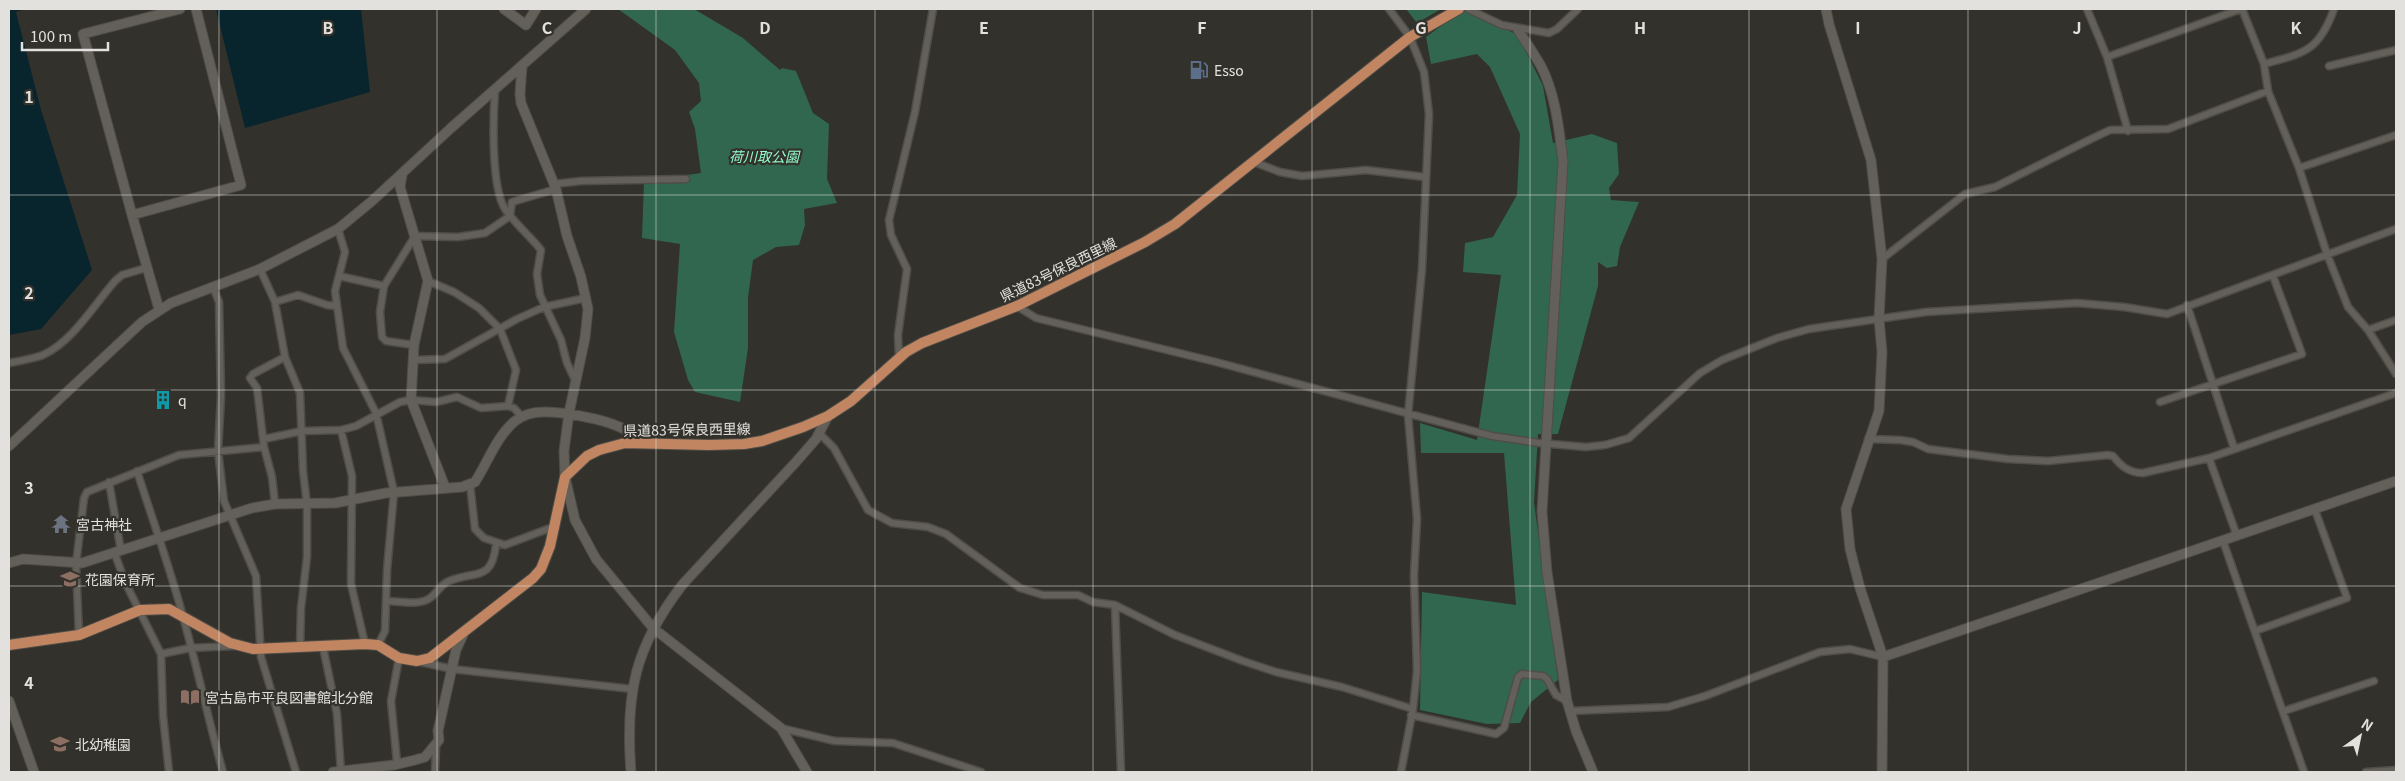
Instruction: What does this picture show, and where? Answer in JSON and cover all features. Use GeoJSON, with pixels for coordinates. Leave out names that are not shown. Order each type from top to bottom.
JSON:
{"type":"FeatureCollection","features":[{"type":"Feature","properties":{"kind":"main road","name":"県道83号保良西里線"},"geometry":{"type":"LineString","coordinates":[[565,477],[577,463],[599,450],[613,445],[638,442],[710,445],[744,444],[776,437],[828,416],[865,390],[899,359],[922,343],[1017,306],[1145,242],[1175,224],[1410,37],[1459,9]]}},
{"type":"Feature","properties":{"kind":"main road"},"geometry":{"type":"LineString","coordinates":[[9,645],[79,635],[140,610],[169,609],[230,642],[243,646],[260,649],[365,644],[378,645],[399,658],[417,661],[430,658],[463,635],[538,574],[550,546],[565,477]]}},
{"type":"Feature","properties":{"kind":"street"},"geometry":{"type":"LineString","coordinates":[[159,309],[146,268],[83,34],[180,9]]}},
{"type":"Feature","properties":{"kind":"street"},"geometry":{"type":"LineString","coordinates":[[132,216],[241,185],[196,9]]}},
{"type":"Feature","properties":{"kind":"street"},"geometry":{"type":"LineString","coordinates":[[504,9],[526,24],[536,9]]}},
{"type":"Feature","properties":{"kind":"street"},"geometry":{"type":"LineString","coordinates":[[9,446],[142,322],[159,309],[260,268],[338,229],[586,9]]}},
{"type":"Feature","properties":{"kind":"street"},"geometry":{"type":"LineString","coordinates":[[899,359],[898,336],[907,269],[892,235],[889,220],[915,112],[932,9]]}},
{"type":"Feature","properties":{"kind":"street"},"geometry":{"type":"LineString","coordinates":[[1389,9],[1410,37],[1424,72],[1427,88],[1429,142],[1425,177],[1422,269],[1408,415],[1417,519],[1414,602],[1418,647],[1412,712],[1401,772]]}},
{"type":"Feature","properties":{"kind":"street"},"geometry":{"type":"LineString","coordinates":[[1468,9],[1493,22],[1518,30],[1549,33],[1554,32],[1578,9]]}},
{"type":"Feature","properties":{"kind":"street"},"geometry":{"type":"LineString","coordinates":[[1826,9],[1870,160],[1882,259],[1879,319],[1882,352],[1878,411],[1848,498],[1846,509],[1847,531],[1860,588],[1883,657],[1882,772]]}},
{"type":"Feature","properties":{"kind":"street"},"geometry":{"type":"LineString","coordinates":[[2087,9],[2107,57],[2128,131]]}},
{"type":"Feature","properties":{"kind":"street"},"geometry":{"type":"LineString","coordinates":[[2107,57],[2242,9],[2264,64],[2268,91],[2299,168],[2327,254],[2348,307],[2368,330],[2396,374]]}},
{"type":"Feature","properties":{"kind":"street"},"geometry":{"type":"LineString","coordinates":[[2264,64],[2298,54],[2319,41],[2328,27],[2334,9]]}},
{"type":"Feature","properties":{"kind":"street"},"geometry":{"type":"LineString","coordinates":[[1518,30],[1541,67],[1549,88],[1558,119],[1563,161],[1542,512],[1547,572],[1567,701],[1576,731],[1593,772]]}},
{"type":"Feature","properties":{"kind":"street"},"geometry":{"type":"LineString","coordinates":[[2329,66],[2396,50]]}},
{"type":"Feature","properties":{"kind":"street"},"geometry":{"type":"LineString","coordinates":[[522,66],[520,94],[524,111],[555,186],[588,309],[585,338],[577,384],[569,413],[564,451],[565,477],[575,520],[596,559],[653,628],[781,728],[807,772]]}},
{"type":"Feature","properties":{"kind":"street"},"geometry":{"type":"LineString","coordinates":[[495,91],[493,122],[499,189],[502,202],[510,216],[541,250],[537,282],[544,307],[561,340],[567,363],[577,384]]}},
{"type":"Feature","properties":{"kind":"street"},"geometry":{"type":"LineString","coordinates":[[1882,259],[1965,194],[1995,187],[2110,130],[2168,129],[2268,91]]}},
{"type":"Feature","properties":{"kind":"street"},"geometry":{"type":"LineString","coordinates":[[2299,168],[2396,135]]}},
{"type":"Feature","properties":{"kind":"street"},"geometry":{"type":"LineString","coordinates":[[1254,162],[1280,172],[1302,176],[1366,170],[1425,177]]}},
{"type":"Feature","properties":{"kind":"street"},"geometry":{"type":"LineString","coordinates":[[402,174],[400,187],[428,281],[414,345],[411,400],[445,488]]}},
{"type":"Feature","properties":{"kind":"street"},"geometry":{"type":"LineString","coordinates":[[415,236],[458,237],[484,233],[510,216],[512,202],[555,186],[581,181],[686,179]]}},
{"type":"Feature","properties":{"kind":"street"},"geometry":{"type":"LineString","coordinates":[[338,229],[344,252],[336,291],[343,348],[376,413],[394,492],[387,570],[385,631],[378,645]]}},
{"type":"Feature","properties":{"kind":"street"},"geometry":{"type":"LineString","coordinates":[[1017,306],[1036,318],[1216,362],[1492,436],[1586,447],[1626,440],[1700,373],[1722,360],[1777,338],[1809,329],[1926,312],[2077,303],[2124,307],[2167,314],[2396,229]]}},
{"type":"Feature","properties":{"kind":"street"},"geometry":{"type":"LineString","coordinates":[[414,345],[386,341],[382,337],[381,298],[384,286],[415,236]]}},
{"type":"Feature","properties":{"kind":"street"},"geometry":{"type":"LineString","coordinates":[[9,363],[41,355],[56,348],[115,280],[122,275],[146,268]]}},
{"type":"Feature","properties":{"kind":"street"},"geometry":{"type":"LineString","coordinates":[[260,268],[275,302],[285,357],[300,393],[303,471],[307,505],[307,557],[301,608],[300,648]]}},
{"type":"Feature","properties":{"kind":"street"},"geometry":{"type":"LineString","coordinates":[[339,276],[384,286]]}},
{"type":"Feature","properties":{"kind":"street"},"geometry":{"type":"LineString","coordinates":[[2160,402],[2302,354],[2273,276]]}},
{"type":"Feature","properties":{"kind":"street"},"geometry":{"type":"LineString","coordinates":[[428,281],[454,292],[479,308],[500,329],[516,370],[508,406]]}},
{"type":"Feature","properties":{"kind":"street"},"geometry":{"type":"LineString","coordinates":[[213,287],[219,302],[221,396],[218,451],[224,501],[256,576],[261,622],[260,649],[277,714],[296,772]]}},
{"type":"Feature","properties":{"kind":"street"},"geometry":{"type":"LineString","coordinates":[[275,302],[298,295],[327,305],[337,306]]}},
{"type":"Feature","properties":{"kind":"street"},"geometry":{"type":"LineString","coordinates":[[413,360],[445,359],[544,307],[586,298]]}},
{"type":"Feature","properties":{"kind":"street"},"geometry":{"type":"LineString","coordinates":[[2187,305],[2234,448]]}},
{"type":"Feature","properties":{"kind":"street"},"geometry":{"type":"LineString","coordinates":[[2368,330],[2396,320]]}},
{"type":"Feature","properties":{"kind":"street"},"geometry":{"type":"LineString","coordinates":[[275,504],[272,477],[264,447],[257,388],[250,378],[253,374],[285,357]]}},
{"type":"Feature","properties":{"kind":"street"},"geometry":{"type":"LineString","coordinates":[[1868,439],[1900,440],[1913,442],[1928,449],[2008,459],[2048,461],[2112,456],[2121,466],[2134,473],[2209,458],[2396,393]]}},
{"type":"Feature","properties":{"kind":"street"},"geometry":{"type":"LineString","coordinates":[[264,439],[302,431],[341,430],[356,426],[376,413],[411,400],[436,402],[456,397],[481,408],[508,406],[514,408],[522,416]]}},
{"type":"Feature","properties":{"kind":"street"},"geometry":{"type":"LineString","coordinates":[[9,563],[23,559],[76,564],[160,539],[252,508],[275,504],[307,505],[353,500],[394,492],[470,484],[475,482],[494,447],[508,428],[522,416],[544,412],[569,413],[622,427],[634,434],[638,442]]}},
{"type":"Feature","properties":{"kind":"street"},"geometry":{"type":"LineString","coordinates":[[631,772],[629,713],[632,689],[642,655],[653,628],[683,584],[727,538],[819,433],[828,416]]}},
{"type":"Feature","properties":{"kind":"street"},"geometry":{"type":"LineString","coordinates":[[341,430],[352,476],[351,584],[365,644]]}},
{"type":"Feature","properties":{"kind":"street"},"geometry":{"type":"LineString","coordinates":[[819,433],[834,448],[868,510],[892,523],[928,528],[946,534],[1011,582],[1035,593],[1078,595],[1093,602],[1115,605],[1175,636],[1243,661],[1276,672],[1342,687],[1412,712],[1496,734],[1504,728],[1518,677],[1522,674],[1543,676],[1547,679],[1556,695],[1567,701]]}},
{"type":"Feature","properties":{"kind":"street"},"geometry":{"type":"LineString","coordinates":[[79,635],[76,564],[84,498],[87,492],[179,455],[264,447]]}},
{"type":"Feature","properties":{"kind":"street"},"geometry":{"type":"LineString","coordinates":[[2209,458],[2237,536]]}},
{"type":"Feature","properties":{"kind":"street"},"geometry":{"type":"LineString","coordinates":[[137,471],[183,615],[223,772]]}},
{"type":"Feature","properties":{"kind":"street"},"geometry":{"type":"LineString","coordinates":[[1570,711],[1668,707],[1705,696],[1820,652],[1850,649],[1883,657],[2396,481]]}},
{"type":"Feature","properties":{"kind":"street"},"geometry":{"type":"LineString","coordinates":[[109,482],[118,552],[125,582],[160,654],[163,716],[169,772]]}},
{"type":"Feature","properties":{"kind":"street"},"geometry":{"type":"LineString","coordinates":[[470,484],[476,532],[484,538],[496,544],[511,543],[553,527]]}},
{"type":"Feature","properties":{"kind":"street"},"geometry":{"type":"LineString","coordinates":[[2255,631],[2346,598],[2315,510]]}},
{"type":"Feature","properties":{"kind":"street"},"geometry":{"type":"LineString","coordinates":[[2224,541],[2304,772]]}},
{"type":"Feature","properties":{"kind":"street"},"geometry":{"type":"LineString","coordinates":[[387,601],[425,600],[446,583],[484,573],[489,568],[495,555],[496,544]]}},
{"type":"Feature","properties":{"kind":"street"},"geometry":{"type":"LineString","coordinates":[[1115,605],[1121,772]]}},
{"type":"Feature","properties":{"kind":"street"},"geometry":{"type":"LineString","coordinates":[[323,647],[337,714],[338,772],[395,767],[425,757],[436,746],[440,740],[438,731],[452,668],[459,641],[463,635]]}},
{"type":"Feature","properties":{"kind":"street"},"geometry":{"type":"LineString","coordinates":[[160,654],[190,648],[243,646]]}},
{"type":"Feature","properties":{"kind":"street"},"geometry":{"type":"LineString","coordinates":[[395,767],[391,701],[399,658]]}},
{"type":"Feature","properties":{"kind":"street"},"geometry":{"type":"LineString","coordinates":[[417,661],[452,668],[632,689]]}},
{"type":"Feature","properties":{"kind":"street"},"geometry":{"type":"LineString","coordinates":[[2284,711],[2374,682]]}},
{"type":"Feature","properties":{"kind":"street"},"geometry":{"type":"LineString","coordinates":[[9,701],[34,772]]}},
{"type":"Feature","properties":{"kind":"street"},"geometry":{"type":"LineString","coordinates":[[781,728],[835,742],[893,743],[981,772]]}},
{"type":"Feature","properties":{"kind":"street"},"geometry":{"type":"LineString","coordinates":[[435,772],[436,746]]}},
{"type":"Feature","properties":{"kind":"street"},"geometry":{"type":"LineString","coordinates":[[2366,772],[2396,770]]}},
{"type":"Feature","properties":{"kind":"green space","name":"荷川取公園"},"geometry":{"type":"Polygon","coordinates":[[[618,9],[694,9],[743,38],[780,70],[782,68],[796,71],[813,113],[829,124],[827,179],[837,203],[804,209],[805,225],[799,245],[776,247],[753,260],[748,298],[748,348],[740,402],[695,392],[688,380],[674,332],[680,244],[642,238],[644,181],[701,173],[695,129],[689,112],[701,101],[699,83],[675,50],[618,9]]]}},
{"type":"Feature","properties":{"kind":"green space"},"geometry":{"type":"Polygon","coordinates":[[[1406,9],[1441,9],[1417,23],[1406,9]]]}},
{"type":"Feature","properties":{"kind":"green space"},"geometry":{"type":"Polygon","coordinates":[[[1464,9],[1518,35],[1543,86],[1553,143],[1592,134],[1617,143],[1619,174],[1609,188],[1611,200],[1639,202],[1620,247],[1617,266],[1607,268],[1598,262],[1598,286],[1558,434],[1538,434],[1534,502],[1558,680],[1531,702],[1520,723],[1487,724],[1420,710],[1422,592],[1516,605],[1504,453],[1421,453],[1420,423],[1477,440],[1501,275],[1463,272],[1465,243],[1493,237],[1517,195],[1520,134],[1490,67],[1477,54],[1431,64],[1426,37],[1464,9]]]}},
{"type":"Feature","properties":{"kind":"water"},"geometry":{"type":"Polygon","coordinates":[[[9,9],[25,9],[16,12],[41,110],[92,270],[41,329],[9,335],[9,9]]]}},
{"type":"Feature","properties":{"kind":"water"},"geometry":{"type":"Polygon","coordinates":[[[216,9],[361,9],[370,92],[245,128],[216,9]]]}},
{"type":"Feature","properties":{"kind":"place","name":"Esso"},"geometry":{"type":"Point","coordinates":[1199,70]}},
{"type":"Feature","properties":{"kind":"place","name":"q"},"geometry":{"type":"Point","coordinates":[163,400]}},
{"type":"Feature","properties":{"kind":"place","name":"宮古神社"},"geometry":{"type":"Point","coordinates":[61,524]}},
{"type":"Feature","properties":{"kind":"place","name":"花園保育所"},"geometry":{"type":"Point","coordinates":[70,579]}},
{"type":"Feature","properties":{"kind":"place","name":"宮古島市平良図書館北分館"},"geometry":{"type":"Point","coordinates":[190,697]}},
{"type":"Feature","properties":{"kind":"place","name":"北幼稚園"},"geometry":{"type":"Point","coordinates":[60,744]}}]}
